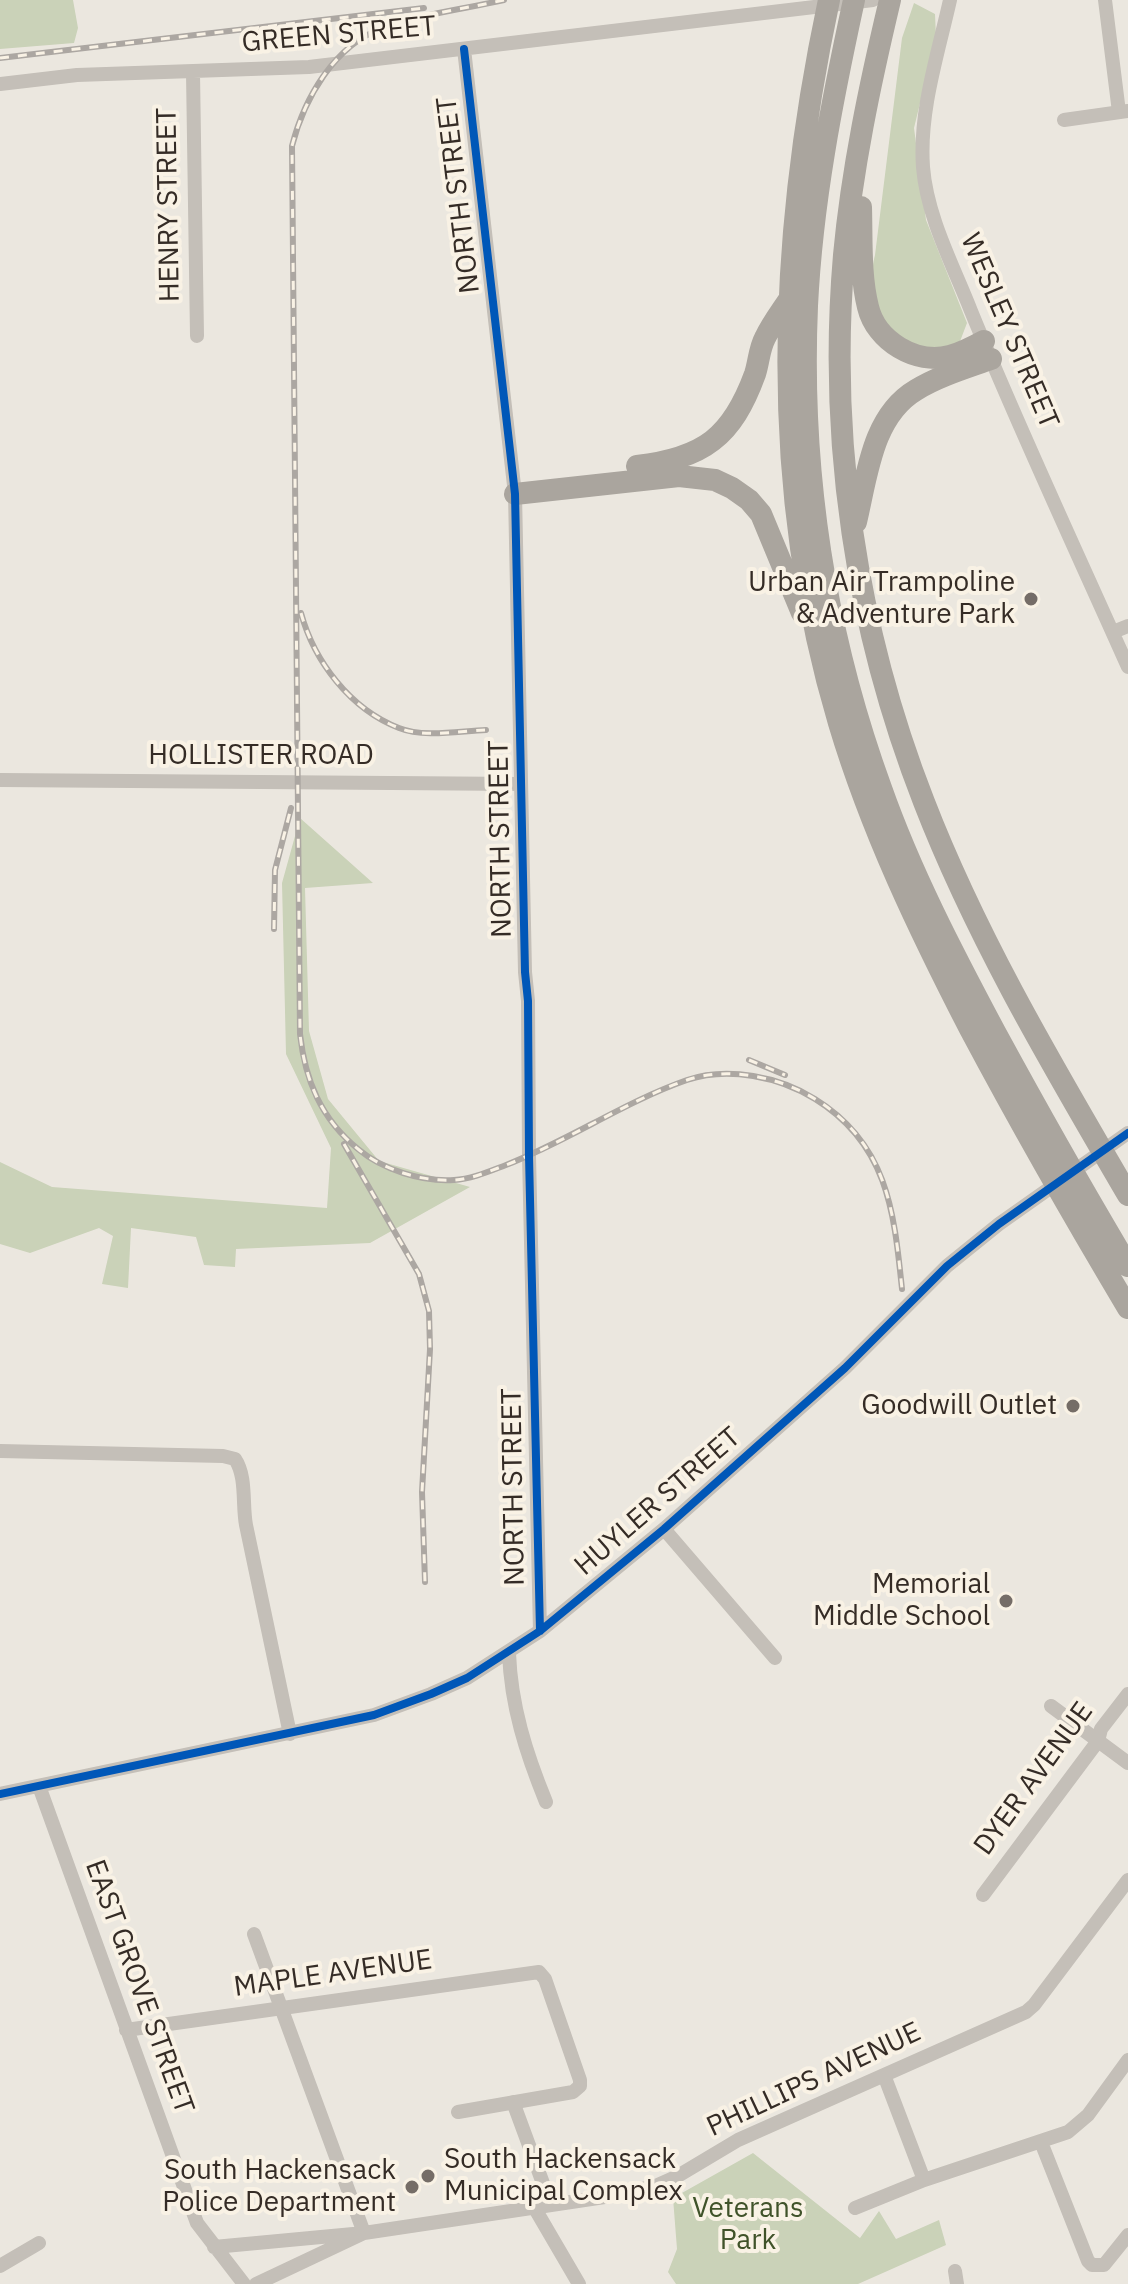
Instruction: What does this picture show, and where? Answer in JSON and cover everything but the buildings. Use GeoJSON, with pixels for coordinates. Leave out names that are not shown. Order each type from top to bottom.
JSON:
{"type":"FeatureCollection","features":[{"type":"Feature","properties":{"kind":"highway"},"geometry":{"type":"LineString","coordinates":[[826,676],[809,597],[794,502],[787,372],[788,300],[802,157],[829,0]]}},
{"type":"Feature","properties":{"kind":"highway"},"geometry":{"type":"LineString","coordinates":[[854,0],[865,27],[858,150],[844,255],[840,359],[844,463],[852,535],[869,625],[890,704],[937,835],[1009,981],[1128,1195]]}},
{"type":"Feature","properties":{"kind":"highway"},"geometry":{"type":"LineString","coordinates":[[871,0],[834,178],[821,317],[820,399],[827,492],[850,631],[884,755],[927,864],[1003,1015],[1128,1238]]}},
{"type":"Feature","properties":{"kind":"highway"},"geometry":{"type":"LineString","coordinates":[[890,0],[865,27],[820,175],[807,328],[807,399],[820,553],[833,622],[870,758],[918,878],[998,1037],[1128,1266]]}},
{"type":"Feature","properties":{"kind":"highway"},"geometry":{"type":"LineString","coordinates":[[858,150],[864,280],[868,309],[875,323],[898,347],[915,356],[948,357],[988,350]]}},
{"type":"Feature","properties":{"kind":"highway"},"geometry":{"type":"LineString","coordinates":[[515,487],[659,463],[693,454],[707,446],[732,421],[756,372],[764,339],[788,300]]}},
{"type":"Feature","properties":{"kind":"highway"},"geometry":{"type":"LineString","coordinates":[[852,535],[873,451],[890,415],[914,391],[988,350]]}},
{"type":"Feature","properties":{"kind":"highway"},"geometry":{"type":"LineString","coordinates":[[515,487],[679,476],[707,478],[732,488],[755,507],[770,531],[826,676],[866,803],[916,921],[1025,1131],[1128,1308]]}},
{"type":"Feature","properties":{"kind":"street","name":"GREEN STREET"},"geometry":{"type":"LineString","coordinates":[[0,84],[77,75],[309,67],[871,0]]}},
{"type":"Feature","properties":{"kind":"street","name":"WESLEY STREET"},"geometry":{"type":"LineString","coordinates":[[950,0],[927,107],[923,166],[930,206],[988,350],[1128,667]]}},
{"type":"Feature","properties":{"kind":"street"},"geometry":{"type":"LineString","coordinates":[[1064,120],[1124,111],[1105,0]]}},
{"type":"Feature","properties":{"kind":"street","name":"NORTH STREET"},"geometry":{"type":"LineString","coordinates":[[464,49],[515,487],[540,1631]]}},
{"type":"Feature","properties":{"kind":"street","name":"HENRY STREET"},"geometry":{"type":"LineString","coordinates":[[193,73],[197,336]]}},
{"type":"Feature","properties":{"kind":"street"},"geometry":{"type":"LineString","coordinates":[[1113,632],[1128,626]]}},
{"type":"Feature","properties":{"kind":"street","name":"HOLLISTER ROAD"},"geometry":{"type":"LineString","coordinates":[[0,780],[521,784]]}},
{"type":"Feature","properties":{"kind":"street","name":"HUYLER STREET"},"geometry":{"type":"LineString","coordinates":[[0,1794],[374,1715],[467,1678],[540,1631],[664,1529],[845,1368],[947,1266],[999,1224],[1128,1133]]}},
{"type":"Feature","properties":{"kind":"street"},"geometry":{"type":"LineString","coordinates":[[0,1451],[223,1456],[235,1459],[240,1466],[242,1505],[290,1734]]}},
{"type":"Feature","properties":{"kind":"street"},"geometry":{"type":"LineString","coordinates":[[664,1529],[775,1658]]}},
{"type":"Feature","properties":{"kind":"street"},"geometry":{"type":"LineString","coordinates":[[509,1653],[518,1723],[546,1802]]}},
{"type":"Feature","properties":{"kind":"street","name":"DYER AVENUE"},"geometry":{"type":"LineString","coordinates":[[983,1895],[1098,1741],[1101,1729],[1128,1694]]}},
{"type":"Feature","properties":{"kind":"street"},"geometry":{"type":"LineString","coordinates":[[1051,1706],[1128,1763]]}},
{"type":"Feature","properties":{"kind":"street","name":"EAST GROVE STREET"},"geometry":{"type":"LineString","coordinates":[[39,1786],[197,2223],[244,2284]]}},
{"type":"Feature","properties":{"kind":"street","name":"PHILLIPS AVENUE"},"geometry":{"type":"LineString","coordinates":[[214,2247],[364,2233],[618,2195],[658,2185],[738,2140],[1026,2012],[1128,1880]]}},
{"type":"Feature","properties":{"kind":"street"},"geometry":{"type":"LineString","coordinates":[[254,1934],[364,2233]]}},
{"type":"Feature","properties":{"kind":"street","name":"MAPLE AVENUE"},"geometry":{"type":"LineString","coordinates":[[126,2030],[534,1971],[545,1979],[580,2080],[577,2090],[571,2093],[513,2102]]}},
{"type":"Feature","properties":{"kind":"street"},"geometry":{"type":"LineString","coordinates":[[855,2208],[924,2180],[1059,2136],[1079,2124],[1128,2060]]}},
{"type":"Feature","properties":{"kind":"street"},"geometry":{"type":"LineString","coordinates":[[884,2075],[924,2180]]}},
{"type":"Feature","properties":{"kind":"street"},"geometry":{"type":"LineString","coordinates":[[458,2112],[513,2102],[551,2205]]}},
{"type":"Feature","properties":{"kind":"street"},"geometry":{"type":"LineString","coordinates":[[1041,2142],[1088,2261],[1092,2265],[1104,2265],[1128,2235]]}},
{"type":"Feature","properties":{"kind":"street"},"geometry":{"type":"LineString","coordinates":[[534,2207],[579,2284]]}},
{"type":"Feature","properties":{"kind":"street","name":"PHILLIPS AVENUE"},"geometry":{"type":"LineString","coordinates":[[256,2284],[364,2233]]}},
{"type":"Feature","properties":{"kind":"street"},"geometry":{"type":"LineString","coordinates":[[0,2266],[39,2243]]}},
{"type":"Feature","properties":{"kind":"green space"},"geometry":{"type":"Polygon","coordinates":[[[0,0],[73,0],[78,28],[74,43],[0,49],[0,0]]]}},
{"type":"Feature","properties":{"kind":"green space"},"geometry":{"type":"Polygon","coordinates":[[[914,3],[935,14],[936,37],[914,128],[926,220],[967,323],[959,344],[937,349],[917,346],[890,329],[876,303],[873,287],[872,271],[902,38],[914,3]]]}},
{"type":"Feature","properties":{"kind":"green space"},"geometry":{"type":"Polygon","coordinates":[[[300,818],[373,883],[305,888],[309,1031],[328,1099],[379,1161],[470,1187],[370,1243],[236,1249],[235,1267],[204,1265],[196,1237],[131,1228],[128,1288],[102,1284],[113,1236],[99,1228],[30,1253],[0,1244],[0,1162],[52,1187],[327,1208],[331,1148],[286,1054],[282,883],[300,818]]]}},
{"type":"Feature","properties":{"kind":"green space","name":"Veterans Park"},"geometry":{"type":"Polygon","coordinates":[[[753,2153],[860,2238],[879,2211],[896,2239],[939,2220],[946,2245],[858,2284],[676,2284],[668,2272],[677,2249],[673,2198],[753,2153]]]}},
{"type":"Feature","properties":{"kind":"railway"},"geometry":{"type":"LineString","coordinates":[[504,0],[412,19],[383,28],[350,47],[336,60],[313,92],[292,146],[300,1034],[306,1067],[325,1112],[358,1149],[391,1169],[416,1177],[442,1180],[467,1178],[506,1165],[687,1080],[736,1074],[786,1085],[815,1099],[839,1117],[858,1137],[872,1159],[890,1207],[902,1289]]}},
{"type":"Feature","properties":{"kind":"railway"},"geometry":{"type":"LineString","coordinates":[[0,58],[424,8]]}},
{"type":"Feature","properties":{"kind":"railway"},"geometry":{"type":"LineString","coordinates":[[301,613],[315,649],[336,681],[381,720],[419,733],[486,730]]}},
{"type":"Feature","properties":{"kind":"railway"},"geometry":{"type":"LineString","coordinates":[[274,929],[275,870],[291,808]]}},
{"type":"Feature","properties":{"kind":"railway"},"geometry":{"type":"LineString","coordinates":[[749,1060],[785,1075]]}},
{"type":"Feature","properties":{"kind":"railway"},"geometry":{"type":"LineString","coordinates":[[344,1144],[419,1274],[429,1311],[430,1349],[422,1492],[425,1582]]}},
{"type":"Feature","properties":{"kind":"cycle path"},"geometry":{"type":"LineString","coordinates":[[464,49],[515,494],[540,1631]]}},
{"type":"Feature","properties":{"kind":"cycle path"},"geometry":{"type":"LineString","coordinates":[[0,1794],[374,1715],[467,1678],[540,1631],[664,1529],[845,1368],[947,1266],[999,1224],[1128,1133]]}},
{"type":"Feature","properties":{"kind":"place","name":"Urban Air Trampoline & Adventure Park"},"geometry":{"type":"Point","coordinates":[1031,599]}},
{"type":"Feature","properties":{"kind":"place","name":"Goodwill Outlet"},"geometry":{"type":"Point","coordinates":[1073,1406]}},
{"type":"Feature","properties":{"kind":"place","name":"Memorial Middle School"},"geometry":{"type":"Point","coordinates":[1006,1601]}},
{"type":"Feature","properties":{"kind":"place","name":"South Hackensack Municipal Complex"},"geometry":{"type":"Point","coordinates":[428,2176]}},
{"type":"Feature","properties":{"kind":"place","name":"South Hackensack Police Department"},"geometry":{"type":"Point","coordinates":[412,2187]}}]}
